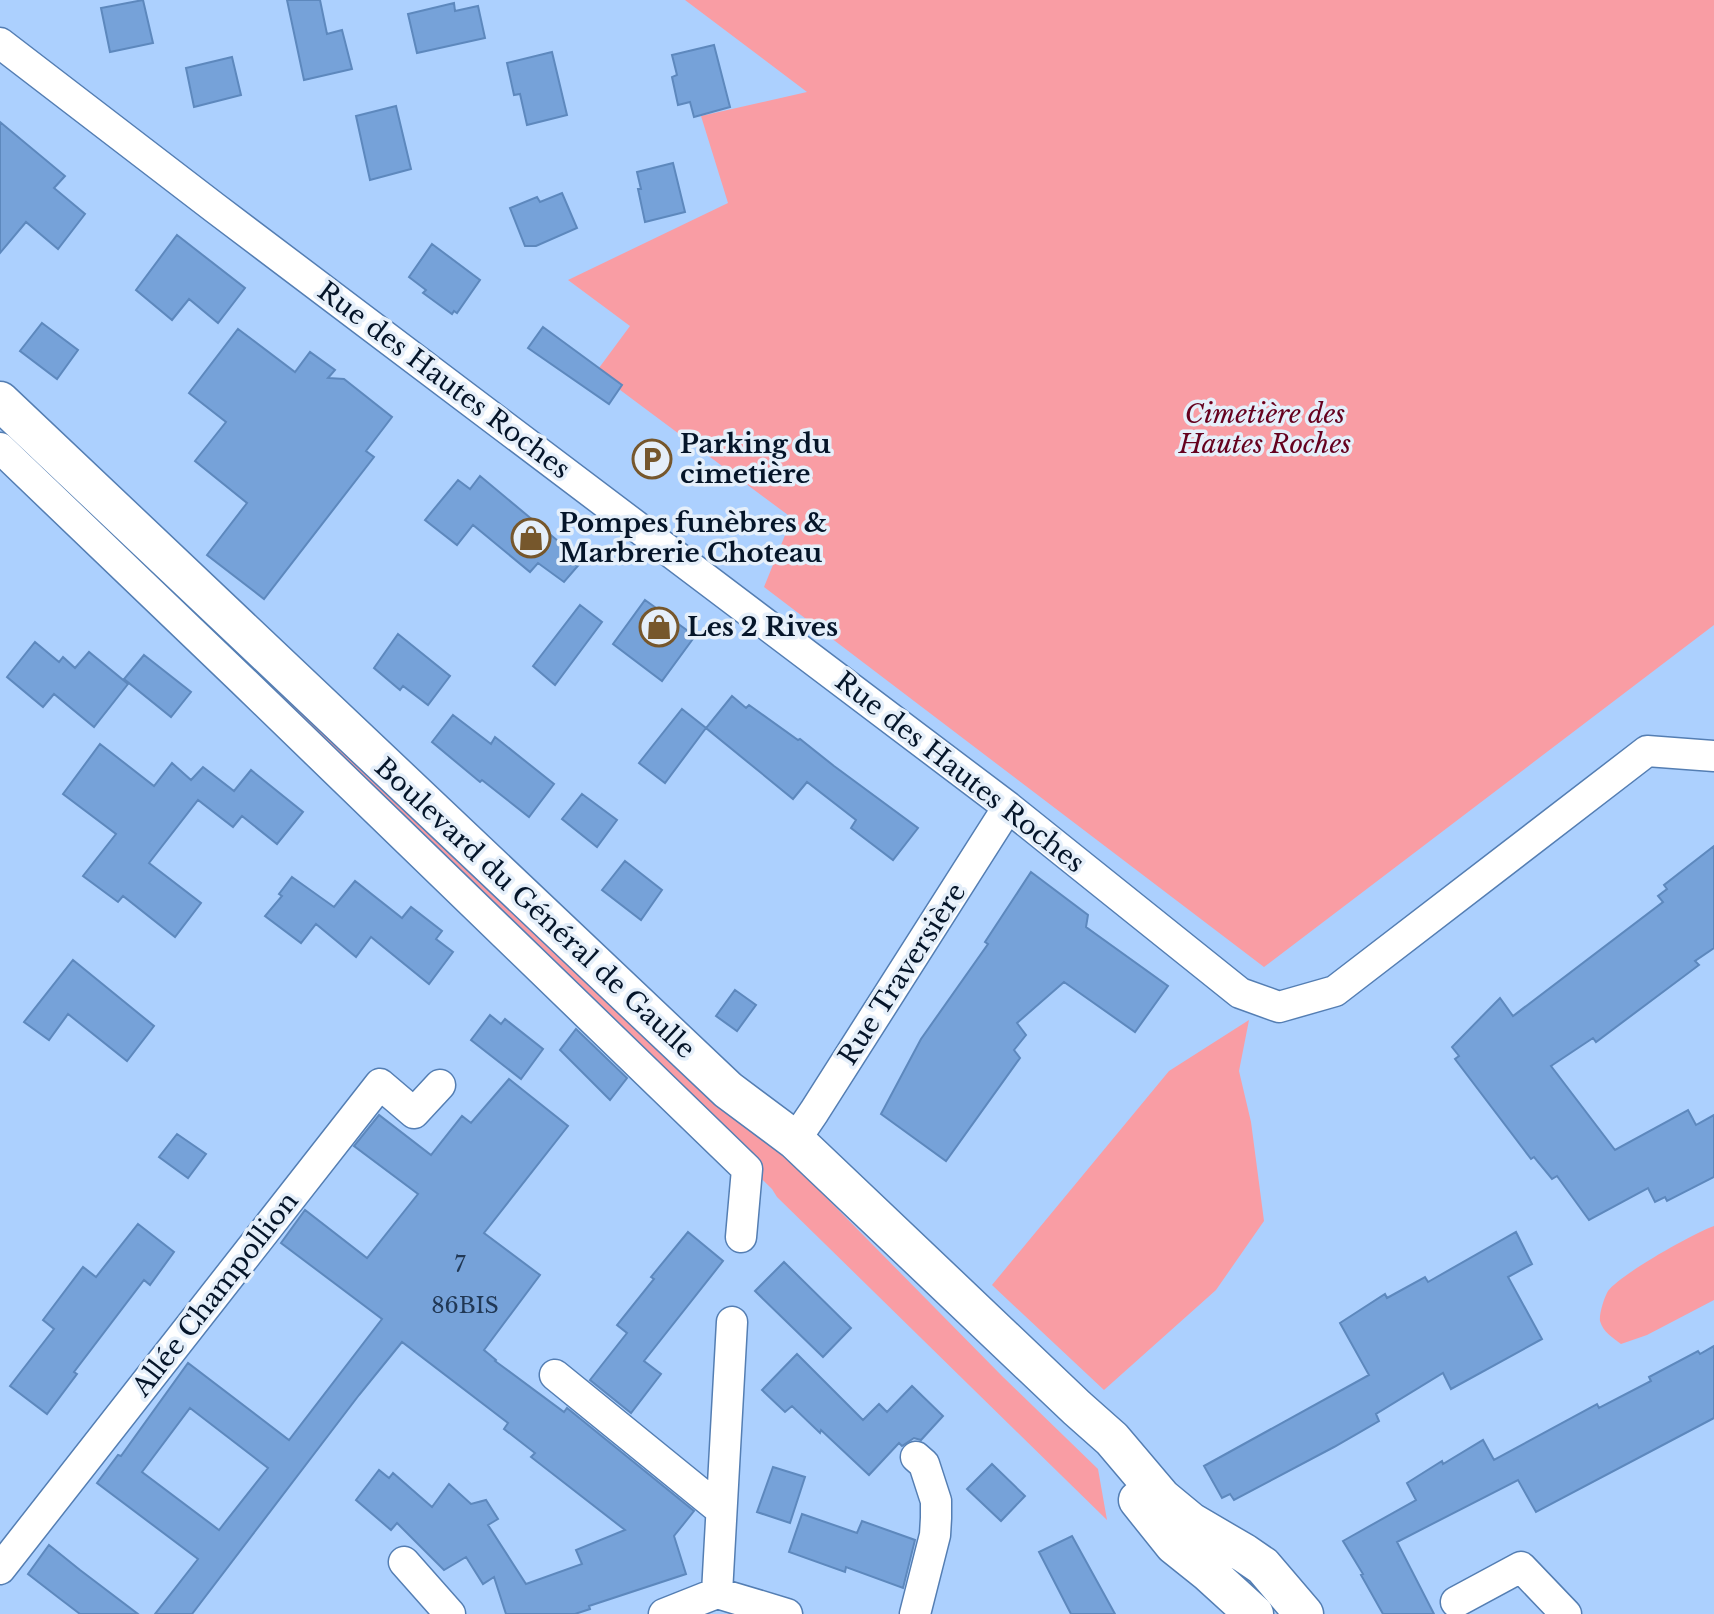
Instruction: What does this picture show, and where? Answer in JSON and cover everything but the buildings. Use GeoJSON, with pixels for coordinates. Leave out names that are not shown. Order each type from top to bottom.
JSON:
{"type":"FeatureCollection","features":[{"type":"Feature","properties":{"kind":"street","name":"Rue des Hautes Roches"},"geometry":{"type":"LineString","coordinates":[[0,43],[1008,807],[1240,993],[1279,1007],[1335,991],[1647,751],[1714,756]]}},
{"type":"Feature","properties":{"kind":"street","name":"Boulevard du Général de Gaulle"},"geometry":{"type":"LineString","coordinates":[[0,401],[728,1090],[795,1140],[1112,1439],[1162,1498],[1191,1522],[1263,1566],[1304,1614]]}},
{"type":"Feature","properties":{"kind":"street","name":"Boulevard du Général de Gaulle"},"geometry":{"type":"LineString","coordinates":[[0,448],[747,1169],[741,1237]]}},
{"type":"Feature","properties":{"kind":"street","name":"Rue Traversière"},"geometry":{"type":"LineString","coordinates":[[795,1140],[1008,807]]}},
{"type":"Feature","properties":{"kind":"street","name":"Allée Champollion"},"geometry":{"type":"LineString","coordinates":[[0,1569],[380,1084],[414,1113],[440,1085]]}},
{"type":"Feature","properties":{"kind":"street"},"geometry":{"type":"LineString","coordinates":[[717,1593],[732,1322]]}},
{"type":"Feature","properties":{"kind":"street"},"geometry":{"type":"LineString","coordinates":[[555,1375],[721,1510]]}},
{"type":"Feature","properties":{"kind":"street","name":"Boulevard du Général de Gaulle"},"geometry":{"type":"LineString","coordinates":[[1077,1408],[1142,1507],[1174,1545],[1254,1614]]}},
{"type":"Feature","properties":{"kind":"street"},"geometry":{"type":"LineString","coordinates":[[915,1614],[935,1535],[936,1518],[936,1501],[924,1464],[916,1457]]}},
{"type":"Feature","properties":{"kind":"street"},"geometry":{"type":"LineString","coordinates":[[404,1562],[450,1614]]}},
{"type":"Feature","properties":{"kind":"street"},"geometry":{"type":"LineString","coordinates":[[1456,1602],[1521,1567],[1566,1614]]}},
{"type":"Feature","properties":{"kind":"street"},"geometry":{"type":"LineString","coordinates":[[664,1614],[717,1593],[787,1614]]}},
{"type":"Feature","properties":{"kind":"green space","name":"Cimetière des Hautes Roches"},"geometry":{"type":"Polygon","coordinates":[[[685,0],[1714,0],[1714,625],[1264,967],[764,587],[792,518],[596,372],[630,326],[568,280],[728,203],[701,116],[807,92],[685,0]]]}},
{"type":"Feature","properties":{"kind":"green space"},"geometry":{"type":"Polygon","coordinates":[[[274,677],[803,1174],[1098,1469],[1107,1520],[258,688],[267,678],[274,677]]]}},
{"type":"Feature","properties":{"kind":"green space"},"geometry":{"type":"Polygon","coordinates":[[[1249,1020],[1239,1071],[1251,1122],[1264,1221],[1216,1290],[1104,1390],[992,1285],[1169,1071],[1249,1020]]]}},
{"type":"Feature","properties":{"kind":"green space"},"geometry":{"type":"Polygon","coordinates":[[[1714,1226],[1714,1300],[1647,1335],[1621,1344],[1608,1334],[1600,1318],[1608,1291],[1658,1255],[1714,1226]]]}},
{"type":"Feature","properties":{"kind":"place","name":"Parking du cimetière"},"geometry":{"type":"Point","coordinates":[652,459]}},
{"type":"Feature","properties":{"kind":"place","name":"Pompes funèbres & Marbrerie Choteau"},"geometry":{"type":"Point","coordinates":[531,538]}},
{"type":"Feature","properties":{"kind":"place","name":"Les 2 Rives"},"geometry":{"type":"Point","coordinates":[659,627]}}]}
